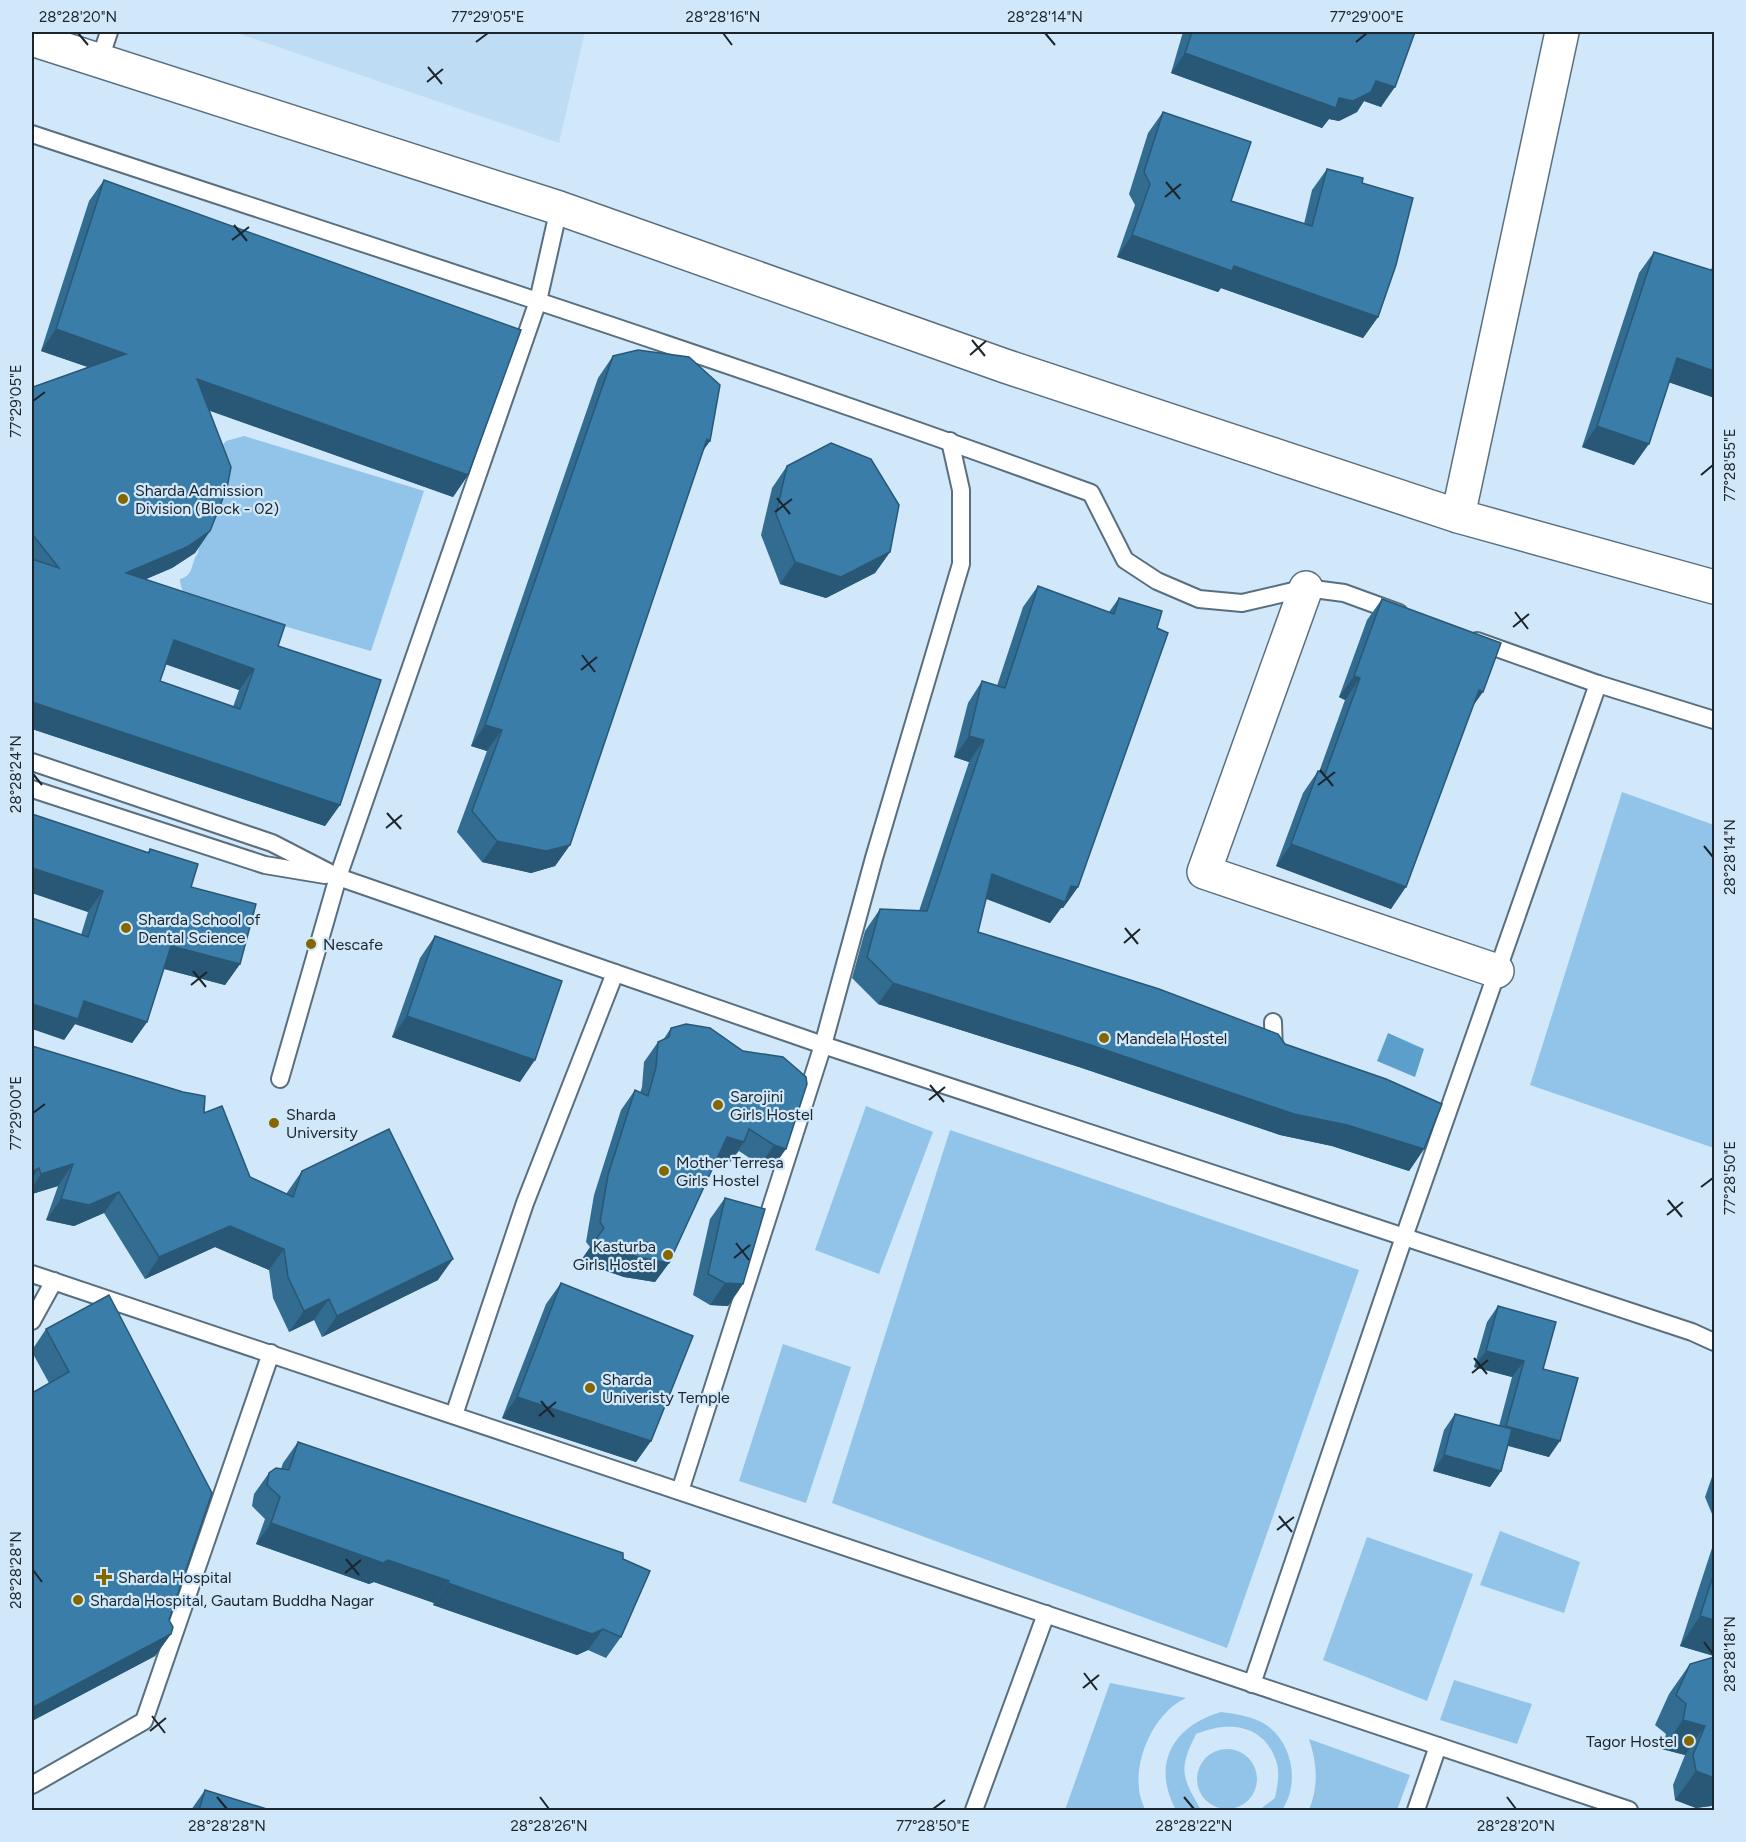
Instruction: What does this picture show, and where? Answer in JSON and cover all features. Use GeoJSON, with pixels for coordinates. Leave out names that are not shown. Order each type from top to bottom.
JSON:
{"type":"FeatureCollection","features":[{"type":"Feature","properties":{"kind":"street"},"geometry":{"type":"LineString","coordinates":[[1458,516],[1562,32]]}},
{"type":"Feature","properties":{"kind":"street"},"geometry":{"type":"LineString","coordinates":[[32,39],[104,47],[1005,366],[1458,516],[1714,587]]}},
{"type":"Feature","properties":{"kind":"street"},"geometry":{"type":"LineString","coordinates":[[1306,588],[1204,872],[1497,971]]}},
{"type":"Feature","properties":{"kind":"lane"},"geometry":{"type":"LineString","coordinates":[[32,134],[538,301],[950,441],[1091,493],[1125,560],[1157,581],[1199,600],[1242,603],[1306,588],[1344,593],[1410,617]]}},
{"type":"Feature","properties":{"kind":"lane"},"geometry":{"type":"LineString","coordinates":[[280,1078],[338,877],[538,301],[559,208]]}},
{"type":"Feature","properties":{"kind":"lane"},"geometry":{"type":"LineString","coordinates":[[680,1491],[823,1045],[874,858],[961,564],[961,490],[950,441]]}},
{"type":"Feature","properties":{"kind":"lane"},"geometry":{"type":"LineString","coordinates":[[1466,636],[1598,684],[1714,720]]}},
{"type":"Feature","properties":{"kind":"lane"},"geometry":{"type":"LineString","coordinates":[[1252,1684],[1404,1237],[1439,1113],[1497,971],[1598,684]]}},
{"type":"Feature","properties":{"kind":"lane"},"geometry":{"type":"LineString","coordinates":[[32,762],[272,843],[338,877],[823,1045],[1692,1332],[1714,1342]]}},
{"type":"Feature","properties":{"kind":"lane"},"geometry":{"type":"LineString","coordinates":[[32,789],[265,865],[338,877]]}},
{"type":"Feature","properties":{"kind":"lane"},"geometry":{"type":"LineString","coordinates":[[454,1415],[525,1203],[615,973]]}},
{"type":"Feature","properties":{"kind":"lane"},"geometry":{"type":"LineString","coordinates":[[1274,1022],[1274,1055],[1295,1062]]}},
{"type":"Feature","properties":{"kind":"lane"},"geometry":{"type":"LineString","coordinates":[[32,1274],[1438,1746],[1595,1805],[1629,1810]]}},
{"type":"Feature","properties":{"kind":"lane"},"geometry":{"type":"LineString","coordinates":[[32,1320],[54,1281]]}},
{"type":"Feature","properties":{"kind":"lane"},"geometry":{"type":"LineString","coordinates":[[32,1785],[144,1720],[271,1353]]}},
{"type":"Feature","properties":{"kind":"lane"},"geometry":{"type":"LineString","coordinates":[[974,1810],[1046,1614]]}},
{"type":"Feature","properties":{"kind":"lane"},"geometry":{"type":"LineString","coordinates":[[1416,1810],[1438,1746]]}},
{"type":"Feature","properties":{"kind":"shaded area"},"geometry":{"type":"Polygon","coordinates":[[[234,32],[585,32],[559,143],[234,32]]]}},
{"type":"Feature","properties":{"kind":"shaded area"},"geometry":{"type":"Polygon","coordinates":[[[244,436],[424,491],[371,651],[196,601],[186,595],[181,587],[180,579],[188,575],[198,553],[215,455],[226,441],[244,436]]]}},
{"type":"Feature","properties":{"kind":"shaded area"},"geometry":{"type":"Polygon","coordinates":[[[1622,792],[1714,825],[1714,1148],[1530,1085],[1622,792]]]}},
{"type":"Feature","properties":{"kind":"shaded area"},"geometry":{"type":"Polygon","coordinates":[[[1388,1033],[1424,1049],[1415,1077],[1377,1061],[1388,1033]]]}},
{"type":"Feature","properties":{"kind":"shaded area"},"geometry":{"type":"Polygon","coordinates":[[[866,1106],[933,1132],[879,1274],[815,1250],[866,1106]]]}},
{"type":"Feature","properties":{"kind":"shaded area"},"geometry":{"type":"Polygon","coordinates":[[[950,1130],[1359,1270],[1227,1648],[832,1503],[950,1130]]]}},
{"type":"Feature","properties":{"kind":"shaded area"},"geometry":{"type":"Polygon","coordinates":[[[783,1344],[851,1367],[806,1503],[739,1481],[783,1344]]]}},
{"type":"Feature","properties":{"kind":"shaded area"},"geometry":{"type":"Polygon","coordinates":[[[1500,1531],[1580,1562],[1564,1613],[1480,1585],[1500,1531]]]}},
{"type":"Feature","properties":{"kind":"shaded area"},"geometry":{"type":"Polygon","coordinates":[[[1367,1537],[1473,1574],[1427,1701],[1323,1660],[1367,1537]]]}},
{"type":"Feature","properties":{"kind":"shaded area"},"geometry":{"type":"Polygon","coordinates":[[[1454,1680],[1532,1704],[1517,1744],[1440,1720],[1454,1680]]]}},
{"type":"Feature","properties":{"kind":"shaded area"},"geometry":{"type":"Polygon","coordinates":[[[1110,1683],[1186,1698],[1165,1713],[1144,1749],[1139,1775],[1140,1794],[1145,1810],[1065,1810],[1110,1683]]]}},
{"type":"Feature","properties":{"kind":"shaded area"},"geometry":{"type":"Polygon","coordinates":[[[1221,1712],[1260,1721],[1275,1732],[1282,1742],[1291,1764],[1292,1776],[1288,1799],[1282,1810],[1259,1810],[1275,1798],[1278,1781],[1277,1764],[1264,1740],[1245,1729],[1221,1727],[1196,1734],[1187,1756],[1186,1781],[1201,1810],[1176,1810],[1166,1777],[1171,1749],[1190,1727],[1204,1718],[1221,1712]]]}},
{"type":"Feature","properties":{"kind":"shaded area"},"geometry":{"type":"Polygon","coordinates":[[[1309,1739],[1410,1775],[1397,1810],[1309,1810],[1316,1775],[1309,1739]]]}},
{"type":"Feature","properties":{"kind":"shaded area"},"geometry":{"type":"Polygon","coordinates":[[[1221,1749],[1233,1749],[1244,1754],[1252,1762],[1257,1779],[1255,1791],[1244,1804],[1233,1809],[1221,1809],[1210,1804],[1202,1796],[1197,1785],[1197,1773],[1202,1762],[1210,1754],[1221,1749]]]}},
{"type":"Feature","properties":{"kind":"building"},"geometry":{"type":"Polygon","coordinates":[[[1192,32],[1415,32],[1395,87],[1376,81],[1371,92],[1353,101],[1339,98],[1336,108],[1185,53],[1192,32]]]}},
{"type":"Feature","properties":{"kind":"building"},"geometry":{"type":"Polygon","coordinates":[[[1163,112],[1251,142],[1231,201],[1312,226],[1327,169],[1363,178],[1362,183],[1413,198],[1396,265],[1378,317],[1234,266],[1232,271],[1132,235],[1150,184],[1144,172],[1163,112]]]}},
{"type":"Feature","properties":{"kind":"building"},"geometry":{"type":"Polygon","coordinates":[[[104,180],[521,330],[468,475],[197,379],[231,467],[227,488],[210,531],[187,547],[126,573],[285,625],[278,646],[381,680],[340,805],[32,702],[32,559],[59,568],[32,534],[32,387],[126,354],[56,329],[104,180]],[[174,640],[160,681],[240,709],[254,669],[174,640]]]}},
{"type":"Feature","properties":{"kind":"building"},"geometry":{"type":"Polygon","coordinates":[[[1654,252],[1714,271],[1714,371],[1677,358],[1649,444],[1597,426],[1654,252]]]}},
{"type":"Feature","properties":{"kind":"building"},"geometry":{"type":"Polygon","coordinates":[[[638,350],[689,357],[720,385],[710,441],[707,439],[570,845],[546,851],[497,841],[472,811],[502,730],[485,725],[613,356],[638,350]]]}},
{"type":"Feature","properties":{"kind":"building"},"geometry":{"type":"Polygon","coordinates":[[[831,443],[871,459],[899,505],[890,552],[841,577],[795,562],[776,514],[787,466],[831,443]]]}},
{"type":"Feature","properties":{"kind":"building"},"geometry":{"type":"Polygon","coordinates":[[[1038,586],[1114,614],[1119,598],[1162,611],[1157,628],[1168,633],[1078,887],[1071,886],[1065,902],[992,874],[978,932],[1159,989],[1278,1034],[1285,1044],[1386,1079],[1442,1104],[1424,1149],[1347,1125],[1294,1114],[1094,1046],[893,983],[867,957],[880,909],[927,911],[984,740],[969,736],[982,681],[1005,688],[1038,586]]]}},
{"type":"Feature","properties":{"kind":"building"},"geometry":{"type":"Polygon","coordinates":[[[1382,599],[1501,643],[1483,692],[1479,690],[1406,887],[1291,844],[1318,771],[1325,774],[1360,678],[1354,676],[1382,599]]]}},
{"type":"Feature","properties":{"kind":"building"},"geometry":{"type":"Polygon","coordinates":[[[32,814],[149,853],[150,849],[198,864],[191,887],[256,904],[240,964],[171,946],[147,1022],[84,1001],[78,1019],[32,1004],[32,918],[88,937],[103,891],[32,868],[32,814]]]}},
{"type":"Feature","properties":{"kind":"building"},"geometry":{"type":"Polygon","coordinates":[[[435,936],[562,981],[535,1060],[407,1016],[435,936]]]}},
{"type":"Feature","properties":{"kind":"building"},"geometry":{"type":"Polygon","coordinates":[[[686,1024],[710,1028],[743,1051],[783,1057],[806,1077],[807,1084],[786,1149],[774,1145],[749,1129],[744,1142],[727,1137],[669,1263],[638,1257],[594,1242],[604,1228],[600,1222],[608,1175],[635,1090],[648,1096],[656,1067],[658,1042],[669,1037],[671,1028],[686,1024]]]}},
{"type":"Feature","properties":{"kind":"building"},"geometry":{"type":"Polygon","coordinates":[[[32,1046],[183,1092],[205,1096],[204,1113],[222,1106],[250,1177],[293,1197],[302,1171],[389,1129],[453,1259],[337,1316],[329,1299],[304,1311],[288,1277],[284,1249],[230,1226],[159,1257],[119,1192],[89,1205],[61,1199],[73,1164],[41,1174],[39,1168],[32,1172],[32,1046]]]}},
{"type":"Feature","properties":{"kind":"building"},"geometry":{"type":"Polygon","coordinates":[[[725,1198],[765,1209],[743,1284],[725,1283],[708,1274],[725,1198]]]}},
{"type":"Feature","properties":{"kind":"building","name":"Sharda Univeristy Temple"},"geometry":{"type":"Polygon","coordinates":[[[561,1283],[693,1336],[651,1441],[517,1397],[561,1283]]]}},
{"type":"Feature","properties":{"kind":"building","name":"Sharda Hospital"},"geometry":{"type":"Polygon","coordinates":[[[109,1295],[212,1493],[169,1620],[173,1627],[171,1634],[32,1708],[32,1393],[69,1372],[46,1329],[109,1295]]]}},
{"type":"Feature","properties":{"kind":"building"},"geometry":{"type":"Polygon","coordinates":[[[1498,1306],[1556,1322],[1543,1369],[1578,1378],[1560,1441],[1506,1426],[1524,1361],[1486,1351],[1498,1306]]]}},
{"type":"Feature","properties":{"kind":"building"},"geometry":{"type":"Polygon","coordinates":[[[1455,1414],[1512,1429],[1501,1471],[1444,1455],[1455,1414]]]}},
{"type":"Feature","properties":{"kind":"building"},"geometry":{"type":"Polygon","coordinates":[[[298,1442],[623,1553],[623,1559],[650,1571],[621,1637],[603,1629],[592,1634],[448,1583],[449,1581],[388,1560],[383,1563],[271,1523],[280,1497],[267,1485],[269,1473],[276,1468],[289,1470],[298,1442]]]}},
{"type":"Feature","properties":{"kind":"building"},"geometry":{"type":"Polygon","coordinates":[[[1714,1573],[1714,1620],[1700,1616],[1714,1573]]]}},
{"type":"Feature","properties":{"kind":"building"},"geometry":{"type":"Polygon","coordinates":[[[1714,1657],[1714,1778],[1696,1771],[1693,1755],[1705,1726],[1683,1720],[1686,1704],[1676,1695],[1690,1664],[1714,1657]]]}},
{"type":"Feature","properties":{"kind":"building"},"geometry":{"type":"Polygon","coordinates":[[[205,1790],[270,1810],[199,1810],[205,1790]]]}},
{"type":"Feature","properties":{"kind":"place","name":"Sharda Admission Division (Block - 02)"},"geometry":{"type":"Point","coordinates":[123,499]}},
{"type":"Feature","properties":{"kind":"place","name":"Sharda School of Dental Science"},"geometry":{"type":"Point","coordinates":[126,928]}},
{"type":"Feature","properties":{"kind":"place","name":"Nescafe"},"geometry":{"type":"Point","coordinates":[311,944]}},
{"type":"Feature","properties":{"kind":"place","name":"Mandela Hostel"},"geometry":{"type":"Point","coordinates":[1104,1038]}},
{"type":"Feature","properties":{"kind":"place","name":"Sarojini Girls Hostel"},"geometry":{"type":"Point","coordinates":[718,1105]}},
{"type":"Feature","properties":{"kind":"place","name":"Sharda University"},"geometry":{"type":"Point","coordinates":[274,1123]}},
{"type":"Feature","properties":{"kind":"place","name":"Mother Terresa Girls Hostel"},"geometry":{"type":"Point","coordinates":[664,1171]}},
{"type":"Feature","properties":{"kind":"place","name":"Kasturba Girls Hostel"},"geometry":{"type":"Point","coordinates":[668,1255]}},
{"type":"Feature","properties":{"kind":"place","name":"Sharda Univeristy Temple"},"geometry":{"type":"Point","coordinates":[590,1388]}},
{"type":"Feature","properties":{"kind":"place","name":"Sharda Hospital"},"geometry":{"type":"Point","coordinates":[104,1577]}},
{"type":"Feature","properties":{"kind":"place","name":"Sharda Hospital, Gautam Buddha Nagar"},"geometry":{"type":"Point","coordinates":[78,1600]}},
{"type":"Feature","properties":{"kind":"place","name":"Tagor Hostel"},"geometry":{"type":"Point","coordinates":[1689,1741]}}]}
